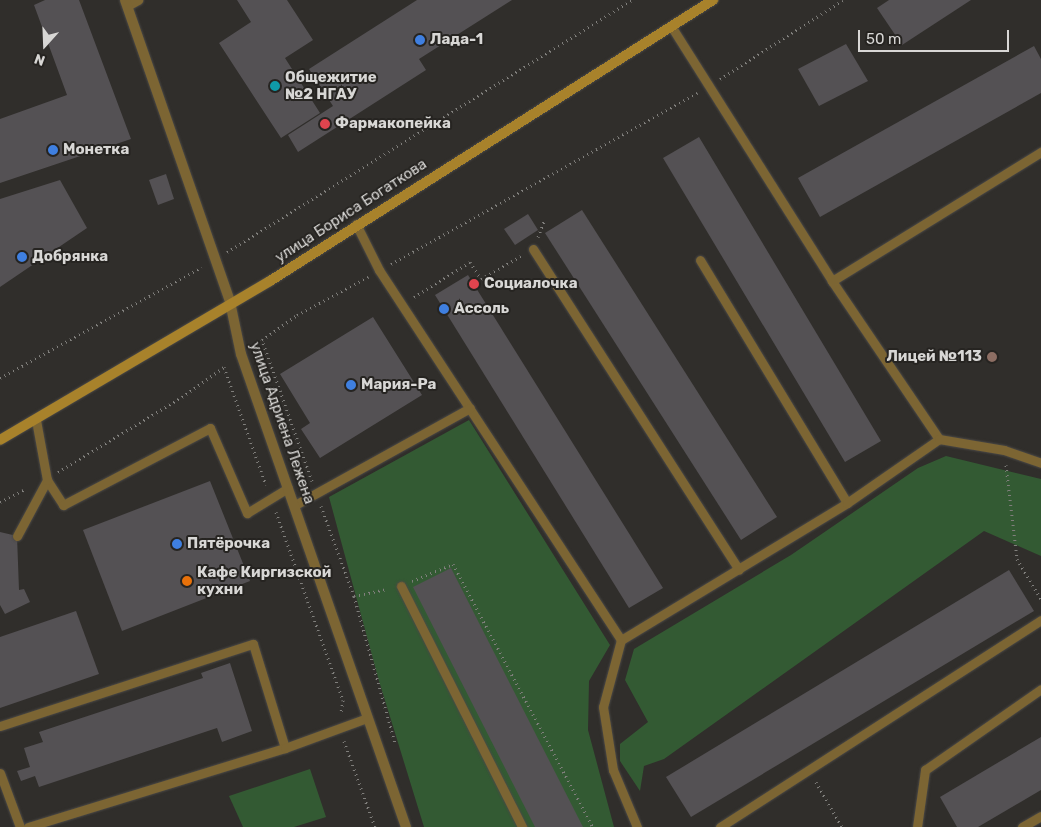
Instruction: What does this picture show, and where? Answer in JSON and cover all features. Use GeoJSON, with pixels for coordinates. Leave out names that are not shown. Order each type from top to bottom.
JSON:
{"type":"FeatureCollection","features":[{"type":"Feature","properties":{"kind":"main road","name":"улица Бориса Богаткова"},"geometry":{"type":"LineString","coordinates":[[0,440],[230,302],[270,281],[356,224],[713,0]]}},
{"type":"Feature","properties":{"kind":"street","name":"улица Адриена Лежена"},"geometry":{"type":"LineString","coordinates":[[126,3],[230,302],[241,354],[295,504],[406,827]]}},
{"type":"Feature","properties":{"kind":"lane"},"geometry":{"type":"LineString","coordinates":[[126,3],[138,0]]}},
{"type":"Feature","properties":{"kind":"lane"},"geometry":{"type":"LineString","coordinates":[[672,26],[708,87],[832,281],[939,439]]}},
{"type":"Feature","properties":{"kind":"lane"},"geometry":{"type":"LineString","coordinates":[[832,281],[1041,152]]}},
{"type":"Feature","properties":{"kind":"lane"},"geometry":{"type":"LineString","coordinates":[[356,224],[379,270],[621,640]]}},
{"type":"Feature","properties":{"kind":"lane"},"geometry":{"type":"LineString","coordinates":[[533,249],[739,570]]}},
{"type":"Feature","properties":{"kind":"lane"},"geometry":{"type":"LineString","coordinates":[[700,260],[847,503]]}},
{"type":"Feature","properties":{"kind":"lane"},"geometry":{"type":"LineString","coordinates":[[295,504],[470,408]]}},
{"type":"Feature","properties":{"kind":"lane"},"geometry":{"type":"LineString","coordinates":[[36,420],[47,480],[63,505],[210,428],[247,513],[272,500],[288,488]]}},
{"type":"Feature","properties":{"kind":"lane"},"geometry":{"type":"LineString","coordinates":[[636,827],[613,770],[603,707],[621,640],[847,503],[939,439],[1004,450],[1041,463]]}},
{"type":"Feature","properties":{"kind":"lane"},"geometry":{"type":"LineString","coordinates":[[17,536],[47,480]]}},
{"type":"Feature","properties":{"kind":"lane"},"geometry":{"type":"LineString","coordinates":[[401,586],[522,827]]}},
{"type":"Feature","properties":{"kind":"lane"},"geometry":{"type":"LineString","coordinates":[[720,827],[808,768],[1041,620]]}},
{"type":"Feature","properties":{"kind":"lane"},"geometry":{"type":"LineString","coordinates":[[0,726],[253,644],[285,748]]}},
{"type":"Feature","properties":{"kind":"lane"},"geometry":{"type":"LineString","coordinates":[[917,827],[925,770],[1041,689]]}},
{"type":"Feature","properties":{"kind":"lane"},"geometry":{"type":"LineString","coordinates":[[28,827],[285,748],[367,718]]}},
{"type":"Feature","properties":{"kind":"lane"},"geometry":{"type":"LineString","coordinates":[[0,773],[20,827]]}},
{"type":"Feature","properties":{"kind":"lane"},"geometry":{"type":"LineString","coordinates":[[1022,827],[1041,816]]}},
{"type":"Feature","properties":{"kind":"path"},"geometry":{"type":"LineString","coordinates":[[0,378],[215,260],[632,0]]}},
{"type":"Feature","properties":{"kind":"path"},"geometry":{"type":"LineString","coordinates":[[396,750],[354,596],[262,340],[297,315],[708,87],[843,0]]}},
{"type":"Feature","properties":{"kind":"path"},"geometry":{"type":"LineString","coordinates":[[402,304],[470,262],[481,280],[533,249],[544,221]]}},
{"type":"Feature","properties":{"kind":"path"},"geometry":{"type":"LineString","coordinates":[[0,502],[47,480],[182,397],[224,367],[343,700],[339,728],[375,827]]}},
{"type":"Feature","properties":{"kind":"path"},"geometry":{"type":"LineString","coordinates":[[1004,450],[1017,559],[1041,599]]}},
{"type":"Feature","properties":{"kind":"path"},"geometry":{"type":"LineString","coordinates":[[354,596],[401,586],[452,564],[593,827]]}},
{"type":"Feature","properties":{"kind":"path"},"geometry":{"type":"LineString","coordinates":[[808,768],[842,827]]}},
{"type":"Feature","properties":{"kind":"green space"},"geometry":{"type":"Polygon","coordinates":[[[469,420],[610,645],[589,681],[588,730],[614,827],[424,827],[379,681],[329,497],[469,420]]]}},
{"type":"Feature","properties":{"kind":"green space"},"geometry":{"type":"Polygon","coordinates":[[[946,456],[1041,479],[1041,556],[984,531],[664,759],[644,766],[640,791],[620,761],[620,744],[648,722],[625,680],[634,649],[791,555],[918,468],[946,456]]]}},
{"type":"Feature","properties":{"kind":"green space"},"geometry":{"type":"Polygon","coordinates":[[[310,769],[326,817],[294,827],[243,827],[229,796],[310,769]]]}},
{"type":"Feature","properties":{"kind":"building"},"geometry":{"type":"Polygon","coordinates":[[[45,0],[79,0],[131,139],[0,183],[0,119],[67,95],[34,5],[45,0]]]}},
{"type":"Feature","properties":{"kind":"building","name":"Общежитие №2 НГАУ"},"geometry":{"type":"Polygon","coordinates":[[[237,0],[287,0],[313,40],[285,58],[320,113],[281,138],[219,43],[251,22],[237,0]]]}},
{"type":"Feature","properties":{"kind":"building"},"geometry":{"type":"Polygon","coordinates":[[[417,0],[512,0],[419,59],[426,70],[298,152],[288,135],[333,106],[309,69],[417,0]]]}},
{"type":"Feature","properties":{"kind":"building"},"geometry":{"type":"Polygon","coordinates":[[[889,0],[971,0],[902,45],[877,8],[889,0]]]}},
{"type":"Feature","properties":{"kind":"building"},"geometry":{"type":"Polygon","coordinates":[[[846,44],[868,81],[819,106],[798,69],[846,44]]]}},
{"type":"Feature","properties":{"kind":"building"},"geometry":{"type":"Polygon","coordinates":[[[1034,46],[1041,59],[1041,93],[820,217],[798,178],[1034,46]]]}},
{"type":"Feature","properties":{"kind":"building"},"geometry":{"type":"Polygon","coordinates":[[[699,137],[881,441],[845,462],[663,158],[699,137]]]}},
{"type":"Feature","properties":{"kind":"building"},"geometry":{"type":"Polygon","coordinates":[[[166,174],[174,199],[158,205],[149,180],[166,174]]]}},
{"type":"Feature","properties":{"kind":"building","name":"Добрянка"},"geometry":{"type":"Polygon","coordinates":[[[60,180],[87,228],[0,287],[0,199],[60,180]]]}},
{"type":"Feature","properties":{"kind":"building"},"geometry":{"type":"Polygon","coordinates":[[[582,210],[777,517],[741,540],[545,233],[582,210]]]}},
{"type":"Feature","properties":{"kind":"building"},"geometry":{"type":"Polygon","coordinates":[[[528,214],[538,230],[515,245],[504,229],[528,214]]]}},
{"type":"Feature","properties":{"kind":"building"},"geometry":{"type":"Polygon","coordinates":[[[468,275],[663,588],[629,608],[435,295],[468,275]]]}},
{"type":"Feature","properties":{"kind":"building","name":"Мария-Ра"},"geometry":{"type":"Polygon","coordinates":[[[373,317],[422,395],[320,458],[301,429],[310,423],[280,374],[373,317]]]}},
{"type":"Feature","properties":{"kind":"building"},"geometry":{"type":"Polygon","coordinates":[[[210,481],[250,581],[122,631],[83,530],[210,481]]]}},
{"type":"Feature","properties":{"kind":"building"},"geometry":{"type":"Polygon","coordinates":[[[0,532],[17,536],[19,590],[24,589],[30,602],[5,614],[0,605],[0,532]]]}},
{"type":"Feature","properties":{"kind":"building"},"geometry":{"type":"Polygon","coordinates":[[[451,568],[583,827],[535,827],[413,587],[451,568]]]}},
{"type":"Feature","properties":{"kind":"building"},"geometry":{"type":"Polygon","coordinates":[[[1009,570],[1034,611],[691,817],[666,777],[1009,570]]]}},
{"type":"Feature","properties":{"kind":"building"},"geometry":{"type":"Polygon","coordinates":[[[76,611],[99,674],[0,708],[0,637],[76,611]]]}},
{"type":"Feature","properties":{"kind":"building"},"geometry":{"type":"Polygon","coordinates":[[[230,663],[252,731],[222,742],[217,728],[39,787],[35,776],[21,781],[17,771],[30,767],[24,748],[43,742],[39,732],[203,678],[201,673],[230,663]]]}},
{"type":"Feature","properties":{"kind":"building"},"geometry":{"type":"Polygon","coordinates":[[[1041,737],[1041,790],[978,827],[957,827],[940,797],[1041,737]]]}},
{"type":"Feature","properties":{"kind":"place","name":"Лада-1"},"geometry":{"type":"Point","coordinates":[420,40]}},
{"type":"Feature","properties":{"kind":"place","name":"Общежитие №2 НГАУ"},"geometry":{"type":"Point","coordinates":[275,86]}},
{"type":"Feature","properties":{"kind":"place","name":"Фармакопейка"},"geometry":{"type":"Point","coordinates":[325,124]}},
{"type":"Feature","properties":{"kind":"place","name":"Монетка"},"geometry":{"type":"Point","coordinates":[53,150]}},
{"type":"Feature","properties":{"kind":"place","name":"Добрянка"},"geometry":{"type":"Point","coordinates":[22,257]}},
{"type":"Feature","properties":{"kind":"place","name":"Социалочка"},"geometry":{"type":"Point","coordinates":[474,284]}},
{"type":"Feature","properties":{"kind":"place","name":"Ассоль"},"geometry":{"type":"Point","coordinates":[444,309]}},
{"type":"Feature","properties":{"kind":"place","name":"Лицей №113"},"geometry":{"type":"Point","coordinates":[992,357]}},
{"type":"Feature","properties":{"kind":"place","name":"Мария-Ра"},"geometry":{"type":"Point","coordinates":[351,385]}},
{"type":"Feature","properties":{"kind":"place","name":"Пятёрочка"},"geometry":{"type":"Point","coordinates":[177,544]}},
{"type":"Feature","properties":{"kind":"place","name":"Кафе Киргизской кухни"},"geometry":{"type":"Point","coordinates":[187,581]}}]}
